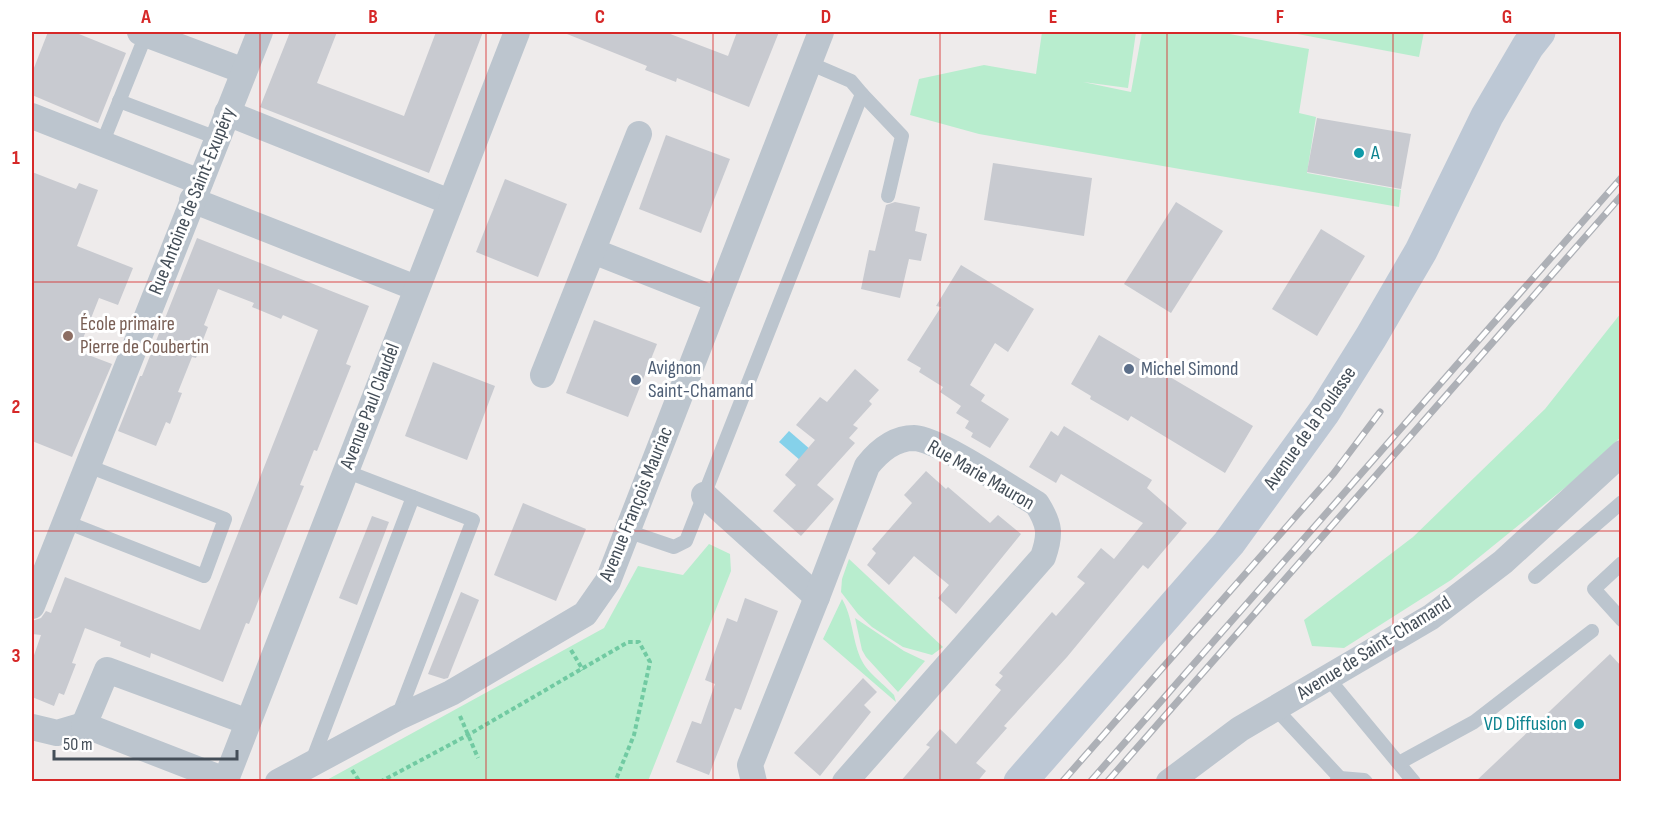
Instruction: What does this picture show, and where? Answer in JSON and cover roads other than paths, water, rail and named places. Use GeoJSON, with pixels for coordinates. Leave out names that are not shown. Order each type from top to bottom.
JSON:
{"type":"FeatureCollection","features":[{"type":"Feature","properties":{"kind":"street"},"geometry":{"type":"LineString","coordinates":[[144,32],[244,71]]}},
{"type":"Feature","properties":{"kind":"street","name":"Rue Antoine de Saint-Exupéry"},"geometry":{"type":"LineString","coordinates":[[32,606],[260,32]]}},
{"type":"Feature","properties":{"kind":"street","name":"Avenue Paul Claudel"},"geometry":{"type":"LineString","coordinates":[[225,781],[517,32]]}},
{"type":"Feature","properties":{"kind":"street","name":"Avenue François Mauriac"},"geometry":{"type":"LineString","coordinates":[[278,782],[398,718],[451,693],[585,614],[608,581],[821,32]]}},
{"type":"Feature","properties":{"kind":"street","name":"Avenue de la Poulasse"},"geometry":{"type":"LineString","coordinates":[[1020,782],[1229,543],[1324,412],[1371,337],[1415,260],[1487,116],[1539,32]]}},
{"type":"Feature","properties":{"kind":"street"},"geometry":{"type":"LineString","coordinates":[[227,113],[450,202]]}},
{"type":"Feature","properties":{"kind":"street"},"geometry":{"type":"LineString","coordinates":[[32,116],[102,144],[196,191],[416,288]]}},
{"type":"Feature","properties":{"kind":"street"},"geometry":{"type":"LineString","coordinates":[[543,375],[639,134]]}},
{"type":"Feature","properties":{"kind":"street"},"geometry":{"type":"LineString","coordinates":[[593,251],[717,300]]}},
{"type":"Feature","properties":{"kind":"street","name":"Rue Marie Mauron"},"geometry":{"type":"LineString","coordinates":[[754,782],[750,765],[867,466],[878,452],[897,441],[914,438],[936,444],[1037,504],[1046,519],[1049,539],[1043,557],[845,782]]}},
{"type":"Feature","properties":{"kind":"street","name":"Avenue de Saint-Chamand"},"geometry":{"type":"LineString","coordinates":[[1169,782],[1240,729],[1431,617],[1503,562],[1622,453]]}},
{"type":"Feature","properties":{"kind":"street"},"geometry":{"type":"LineString","coordinates":[[704,495],[817,597]]}},
{"type":"Feature","properties":{"kind":"street"},"geometry":{"type":"LineString","coordinates":[[84,725],[107,670],[248,722]]}},
{"type":"Feature","properties":{"kind":"street"},"geometry":{"type":"LineString","coordinates":[[32,727],[57,733],[84,725],[190,774],[225,781]]}},
{"type":"Feature","properties":{"kind":"lane"},"geometry":{"type":"LineString","coordinates":[[102,144],[144,32]]}},
{"type":"Feature","properties":{"kind":"lane"},"geometry":{"type":"LineString","coordinates":[[809,63],[851,81],[902,136],[888,196]]}},
{"type":"Feature","properties":{"kind":"lane"},"geometry":{"type":"LineString","coordinates":[[627,531],[674,547],[686,541],[862,94]]}},
{"type":"Feature","properties":{"kind":"lane"},"geometry":{"type":"LineString","coordinates":[[119,101],[217,138]]}},
{"type":"Feature","properties":{"kind":"lane"},"geometry":{"type":"LineString","coordinates":[[66,522],[204,576],[225,519],[88,466]]}},
{"type":"Feature","properties":{"kind":"lane"},"geometry":{"type":"LineString","coordinates":[[345,471],[473,520],[398,718]]}},
{"type":"Feature","properties":{"kind":"lane"},"geometry":{"type":"LineString","coordinates":[[310,765],[413,497]]}},
{"type":"Feature","properties":{"kind":"lane"},"geometry":{"type":"LineString","coordinates":[[1535,578],[1622,501]]}},
{"type":"Feature","properties":{"kind":"lane"},"geometry":{"type":"LineString","coordinates":[[1622,563],[1594,589],[1622,620]]}},
{"type":"Feature","properties":{"kind":"lane"},"geometry":{"type":"LineString","coordinates":[[1399,763],[1474,722],[1592,631]]}},
{"type":"Feature","properties":{"kind":"lane"},"geometry":{"type":"LineString","coordinates":[[1328,678],[1414,782]]}},
{"type":"Feature","properties":{"kind":"lane"},"geometry":{"type":"LineString","coordinates":[[1275,708],[1338,780],[1366,782]]}},
{"type":"Feature","properties":{"kind":"water"},"geometry":{"type":"Polygon","coordinates":[[[789,431],[811,450],[801,461],[779,442],[789,431]]]}},
{"type":"Feature","properties":{"kind":"railway"},"geometry":{"type":"LineString","coordinates":[[1090,782],[1622,177]]}},
{"type":"Feature","properties":{"kind":"railway"},"geometry":{"type":"LineString","coordinates":[[1107,782],[1622,195]]}},
{"type":"Feature","properties":{"kind":"railway"},"geometry":{"type":"LineString","coordinates":[[1062,782],[1334,473],[1380,412]]}},
{"type":"Feature","properties":{"kind":"place","name":"A"},"geometry":{"type":"Point","coordinates":[1359,153]}},
{"type":"Feature","properties":{"kind":"place","name":"École primaire Pierre de Coubertin"},"geometry":{"type":"Point","coordinates":[68,336]}},
{"type":"Feature","properties":{"kind":"place","name":"Michel Simond"},"geometry":{"type":"Point","coordinates":[1129,369]}},
{"type":"Feature","properties":{"kind":"place","name":"Avignon Saint-Chamand"},"geometry":{"type":"Point","coordinates":[636,380]}},
{"type":"Feature","properties":{"kind":"place","name":"VD Diffusion"},"geometry":{"type":"Point","coordinates":[1579,724]}}]}
